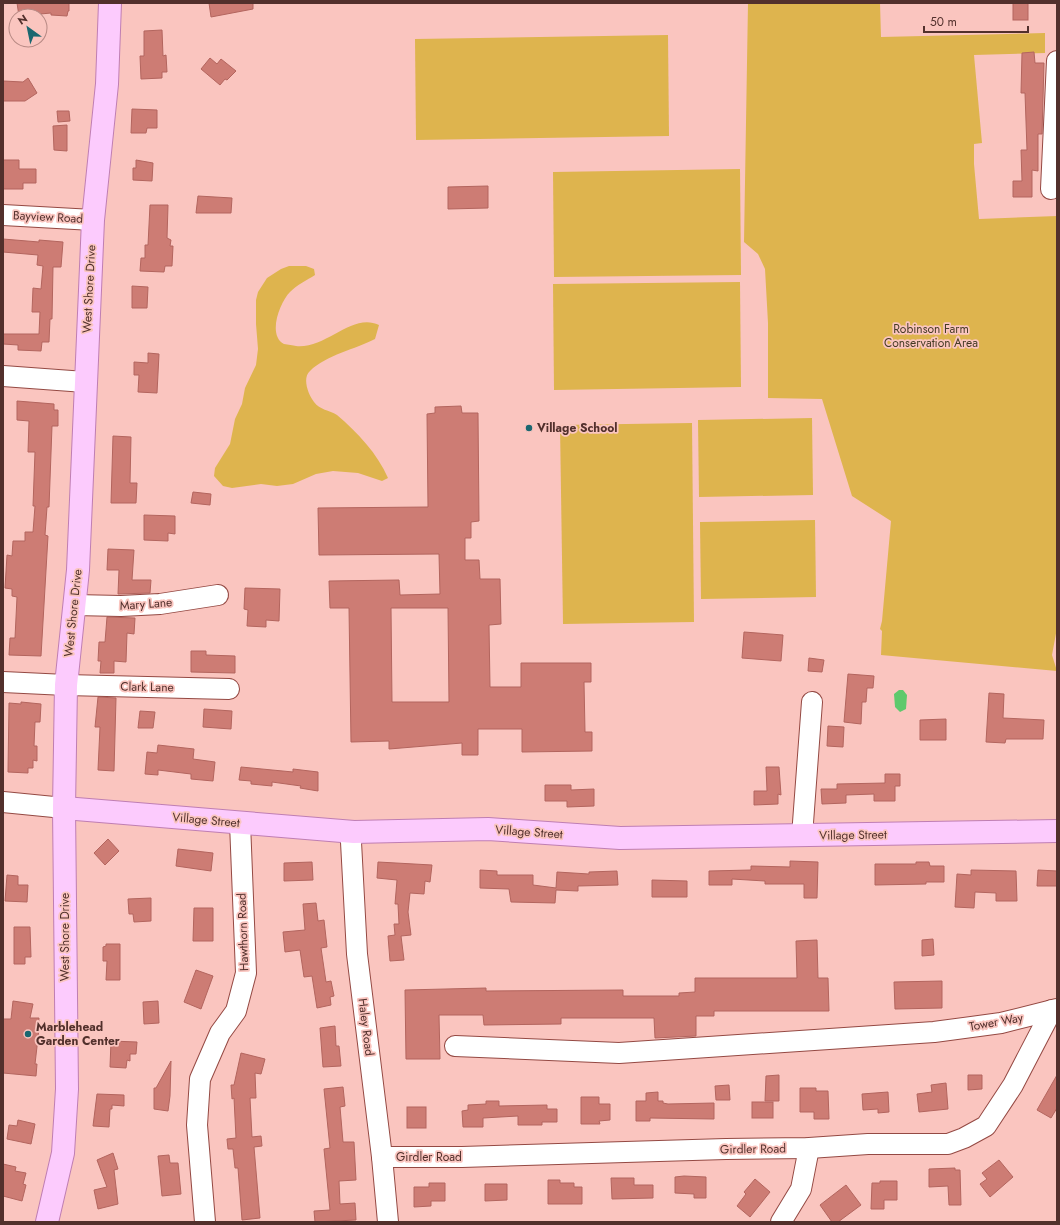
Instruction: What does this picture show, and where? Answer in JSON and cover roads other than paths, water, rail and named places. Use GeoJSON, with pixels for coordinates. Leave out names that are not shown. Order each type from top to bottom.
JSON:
{"type":"FeatureCollection","features":[{"type":"Feature","properties":{"kind":"main road","name":"West Shore Drive"},"geometry":{"type":"LineString","coordinates":[[47,1222],[63,1153],[67,1089],[64,808],[66,685],[78,570],[93,220],[107,84],[110,3]]}},
{"type":"Feature","properties":{"kind":"main road","name":"Village Street"},"geometry":{"type":"LineString","coordinates":[[64,808],[354,832],[488,829],[620,838],[1057,831]]}},
{"type":"Feature","properties":{"kind":"street"},"geometry":{"type":"LineString","coordinates":[[1051,189],[1057,62]]}},
{"type":"Feature","properties":{"kind":"street","name":"Bayview Road"},"geometry":{"type":"LineString","coordinates":[[3,215],[93,220]]}},
{"type":"Feature","properties":{"kind":"street"},"geometry":{"type":"LineString","coordinates":[[3,376],[85,382]]}},
{"type":"Feature","properties":{"kind":"street","name":"Mary Lane"},"geometry":{"type":"LineString","coordinates":[[74,605],[121,606],[160,604],[218,596]]}},
{"type":"Feature","properties":{"kind":"street","name":"Clark Lane"},"geometry":{"type":"LineString","coordinates":[[3,682],[229,689]]}},
{"type":"Feature","properties":{"kind":"street"},"geometry":{"type":"LineString","coordinates":[[802,836],[812,702]]}},
{"type":"Feature","properties":{"kind":"street","name":"Village Street"},"geometry":{"type":"LineString","coordinates":[[3,802],[64,808]]}},
{"type":"Feature","properties":{"kind":"street","name":"Hawthorn Road"},"geometry":{"type":"LineString","coordinates":[[205,1222],[197,1125],[200,1078],[220,1033],[236,1011],[246,973],[240,823]]}},
{"type":"Feature","properties":{"kind":"street","name":"Haley Road"},"geometry":{"type":"LineString","coordinates":[[354,832],[351,842],[357,954],[382,1157],[388,1222]]}},
{"type":"Feature","properties":{"kind":"street","name":"Girdler Road"},"geometry":{"type":"LineString","coordinates":[[382,1157],[462,1157],[809,1148],[868,1144],[948,1144],[975,1133],[986,1126],[997,1111],[1055,1009]]}},
{"type":"Feature","properties":{"kind":"street","name":"Tower Way"},"geometry":{"type":"LineString","coordinates":[[455,1046],[619,1053],[934,1032],[1001,1023],[1055,1009]]}},
{"type":"Feature","properties":{"kind":"street"},"geometry":{"type":"LineString","coordinates":[[781,1222],[801,1189],[809,1148]]}},
{"type":"Feature","properties":{"kind":"place","name":"Village School"},"geometry":{"type":"Point","coordinates":[529,428]}},
{"type":"Feature","properties":{"kind":"place","name":"Marblehead Garden Center"},"geometry":{"type":"Point","coordinates":[28,1034]}},
{"type":"Feature","properties":{"kind":"park label","name":"Robinson Farm Conservation Area"},"geometry":{"type":"Point","coordinates":[931,336]}}]}
